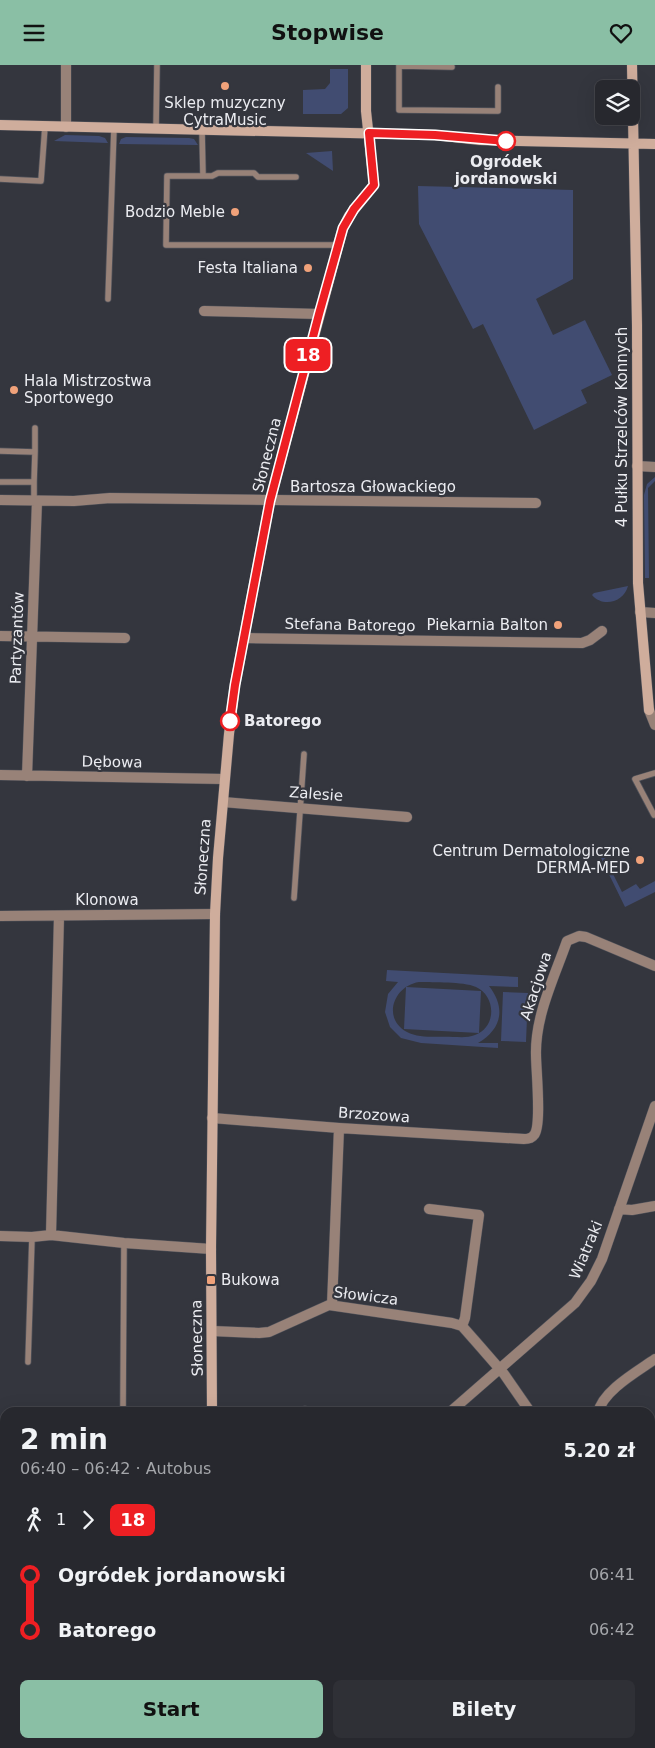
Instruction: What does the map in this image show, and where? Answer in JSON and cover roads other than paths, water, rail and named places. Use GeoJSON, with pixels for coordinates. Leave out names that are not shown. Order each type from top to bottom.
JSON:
{"type":"FeatureCollection","features":[{"type":"Feature","properties":{"kind":"street"},"geometry":{"type":"LineString","coordinates":[[66,65],[66,127]]}},
{"type":"Feature","properties":{"kind":"street"},"geometry":{"type":"LineString","coordinates":[[366,65],[366,111],[369,133]]}},
{"type":"Feature","properties":{"kind":"street","name":"4 Pułku Strzelców Konnych"},"geometry":{"type":"LineString","coordinates":[[632,65],[632,144],[637,325],[638,583],[649,710],[655,725]]}},
{"type":"Feature","properties":{"kind":"street"},"geometry":{"type":"LineString","coordinates":[[0,125],[435,135],[480,140],[655,145]]}},
{"type":"Feature","properties":{"kind":"street","name":"Słoneczna"},"geometry":{"type":"LineString","coordinates":[[212,1407],[211,1249],[215,886],[232,707],[270,501],[319,314],[346,222],[374,185],[369,133]]}},
{"type":"Feature","properties":{"kind":"street"},"geometry":{"type":"LineString","coordinates":[[204,311],[319,314]]}},
{"type":"Feature","properties":{"kind":"street"},"geometry":{"type":"LineString","coordinates":[[637,466],[655,467]]}},
{"type":"Feature","properties":{"kind":"street","name":"Bartosza Głowackiego"},"geometry":{"type":"LineString","coordinates":[[0,501],[74,501],[110,498],[536,503]]}},
{"type":"Feature","properties":{"kind":"street","name":"Partyzantów"},"geometry":{"type":"LineString","coordinates":[[27,776],[35,501]]}},
{"type":"Feature","properties":{"kind":"street"},"geometry":{"type":"LineString","coordinates":[[640,612],[655,613]]}},
{"type":"Feature","properties":{"kind":"street","name":"Stefana Batorego"},"geometry":{"type":"LineString","coordinates":[[244,639],[582,643],[590,640],[602,631]]}},
{"type":"Feature","properties":{"kind":"street"},"geometry":{"type":"LineString","coordinates":[[0,636],[125,638]]}},
{"type":"Feature","properties":{"kind":"street","name":"Dębowa"},"geometry":{"type":"LineString","coordinates":[[0,775],[224,779]]}},
{"type":"Feature","properties":{"kind":"street","name":"Zalesie"},"geometry":{"type":"LineString","coordinates":[[223,802],[407,817]]}},
{"type":"Feature","properties":{"kind":"street","name":"Klonowa"},"geometry":{"type":"LineString","coordinates":[[0,915],[215,914]]}},
{"type":"Feature","properties":{"kind":"street"},"geometry":{"type":"LineString","coordinates":[[51,1235],[59,915]]}},
{"type":"Feature","properties":{"kind":"street","name":"Akacjowa"},"geometry":{"type":"LineString","coordinates":[[534,1135],[538,1123],[536,1056],[538,1027],[567,941],[572,937],[586,937],[655,966]]}},
{"type":"Feature","properties":{"kind":"street","name":"Wiatraki"},"geometry":{"type":"LineString","coordinates":[[456,1407],[584,1293],[602,1259],[655,1106]]}},
{"type":"Feature","properties":{"kind":"street","name":"Brzozowa"},"geometry":{"type":"LineString","coordinates":[[212,1118],[524,1139],[534,1135]]}},
{"type":"Feature","properties":{"kind":"street"},"geometry":{"type":"LineString","coordinates":[[332,1305],[339,1128]]}},
{"type":"Feature","properties":{"kind":"street"},"geometry":{"type":"LineString","coordinates":[[619,1209],[655,1206]]}},
{"type":"Feature","properties":{"kind":"street"},"geometry":{"type":"LineString","coordinates":[[429,1209],[479,1215],[465,1318],[462,1326],[499,1369],[527,1407]]}},
{"type":"Feature","properties":{"kind":"street"},"geometry":{"type":"LineString","coordinates":[[0,1235],[32,1237],[51,1235],[124,1243],[211,1249]]}},
{"type":"Feature","properties":{"kind":"street","name":"Słowicza"},"geometry":{"type":"LineString","coordinates":[[212,1331],[269,1332],[326,1305],[441,1321],[462,1326]]}},
{"type":"Feature","properties":{"kind":"street"},"geometry":{"type":"LineString","coordinates":[[598,1407],[606,1395],[655,1359]]}},
{"type":"Feature","properties":{"kind":"lane"},"geometry":{"type":"LineString","coordinates":[[156,129],[157,65]]}},
{"type":"Feature","properties":{"kind":"lane"},"geometry":{"type":"LineString","coordinates":[[452,67],[399,66],[399,110],[498,111],[498,87]]}},
{"type":"Feature","properties":{"kind":"lane"},"geometry":{"type":"LineString","coordinates":[[0,179],[41,181],[45,126]]}},
{"type":"Feature","properties":{"kind":"lane"},"geometry":{"type":"LineString","coordinates":[[108,299],[114,128]]}},
{"type":"Feature","properties":{"kind":"lane"},"geometry":{"type":"LineString","coordinates":[[202,130],[203,176]]}},
{"type":"Feature","properties":{"kind":"lane"},"geometry":{"type":"LineString","coordinates":[[296,177],[258,177],[254,173],[218,173],[212,176],[167,176],[166,245],[338,245]]}},
{"type":"Feature","properties":{"kind":"lane"},"geometry":{"type":"LineString","coordinates":[[35,501],[36,429]]}},
{"type":"Feature","properties":{"kind":"lane"},"geometry":{"type":"LineString","coordinates":[[0,451],[35,452]]}},
{"type":"Feature","properties":{"kind":"lane"},"geometry":{"type":"LineString","coordinates":[[0,482],[34,482]]}},
{"type":"Feature","properties":{"kind":"lane"},"geometry":{"type":"LineString","coordinates":[[294,898],[304,754]]}},
{"type":"Feature","properties":{"kind":"lane"},"geometry":{"type":"LineString","coordinates":[[654,815],[635,779],[655,773]]}},
{"type":"Feature","properties":{"kind":"lane"},"geometry":{"type":"LineString","coordinates":[[28,1362],[32,1237]]}},
{"type":"Feature","properties":{"kind":"lane"},"geometry":{"type":"LineString","coordinates":[[123,1407],[124,1243]]}},
{"type":"Feature","properties":{"kind":"place","name":"Sklep muzyczny CytraMusic"},"geometry":{"type":"Point","coordinates":[225,86]}},
{"type":"Feature","properties":{"kind":"place","name":"Ogródek jordanowski"},"geometry":{"type":"Point","coordinates":[506,141]}},
{"type":"Feature","properties":{"kind":"place","name":"Bodzio Meble"},"geometry":{"type":"Point","coordinates":[235,212]}},
{"type":"Feature","properties":{"kind":"place","name":"Festa Italiana"},"geometry":{"type":"Point","coordinates":[308,268]}},
{"type":"Feature","properties":{"kind":"place","name":"Hala Mistrzostwa Sportowego"},"geometry":{"type":"Point","coordinates":[14,390]}},
{"type":"Feature","properties":{"kind":"place","name":"Piekarnia Balton"},"geometry":{"type":"Point","coordinates":[558,625]}},
{"type":"Feature","properties":{"kind":"place","name":"Batorego"},"geometry":{"type":"Point","coordinates":[230,721]}},
{"type":"Feature","properties":{"kind":"place","name":"Centrum Dermatologiczne DERMA-MED"},"geometry":{"type":"Point","coordinates":[640,860]}},
{"type":"Feature","properties":{"kind":"place","name":"Bukowa"},"geometry":{"type":"Point","coordinates":[211,1280]}}]}
